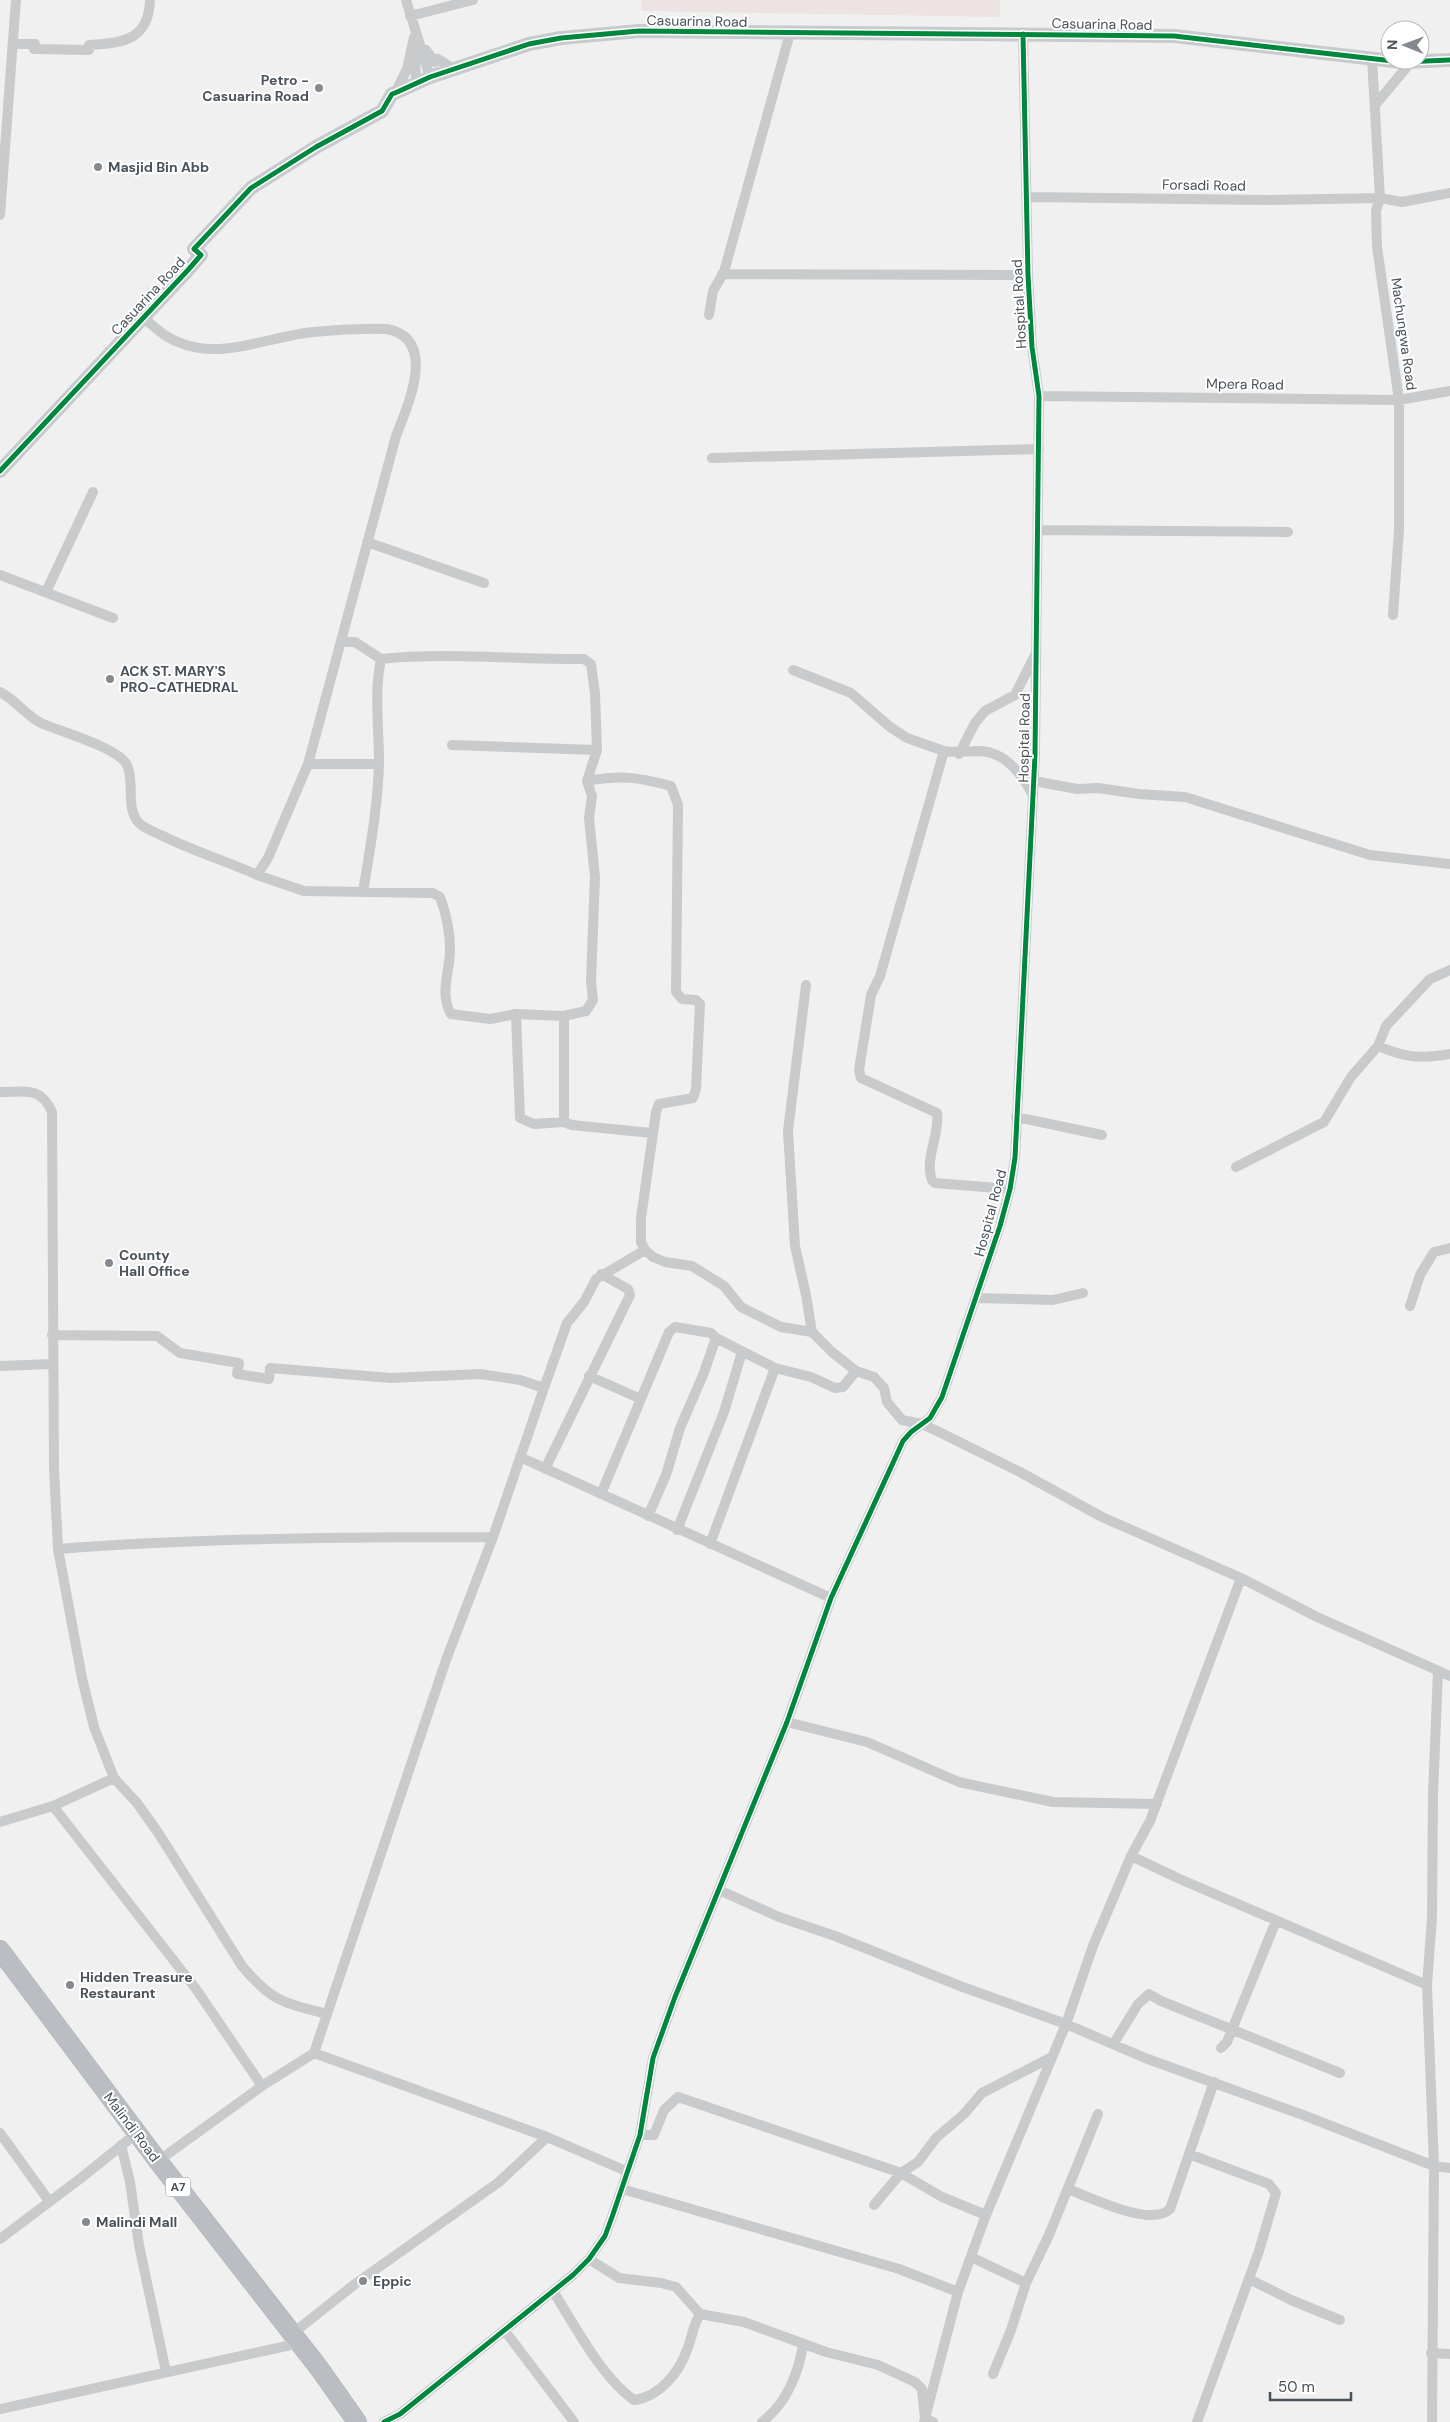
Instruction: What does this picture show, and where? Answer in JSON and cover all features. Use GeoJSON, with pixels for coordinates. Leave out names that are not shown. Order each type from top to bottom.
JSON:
{"type":"FeatureCollection","features":[{"type":"Feature","properties":{"kind":"highway","name":"Malindi Road"},"geometry":{"type":"LineString","coordinates":[[0,1950],[357,2422]]}},
{"type":"Feature","properties":{"kind":"street"},"geometry":{"type":"LineString","coordinates":[[0,215],[3,140],[14,44],[16,0]]}},
{"type":"Feature","properties":{"kind":"street"},"geometry":{"type":"LineString","coordinates":[[14,44],[35,44],[34,48],[89,50],[89,45],[125,41],[140,33],[150,15],[150,0]]}},
{"type":"Feature","properties":{"kind":"street"},"geometry":{"type":"LineString","coordinates":[[406,0],[430,77]]}},
{"type":"Feature","properties":{"kind":"street"},"geometry":{"type":"LineString","coordinates":[[411,20],[474,0]]}},
{"type":"Feature","properties":{"kind":"street","name":"Casuarina Road"},"geometry":{"type":"LineString","coordinates":[[0,472],[201,256],[194,249],[251,188],[316,147],[382,111],[392,94],[430,77],[529,44],[561,38],[639,32],[1174,36],[1380,60]]}},
{"type":"Feature","properties":{"kind":"street"},"geometry":{"type":"LineString","coordinates":[[708,315],[713,291],[722,274],[790,33]]}},
{"type":"Feature","properties":{"kind":"street","name":"Hospital Road"},"geometry":{"type":"LineString","coordinates":[[384,2422],[397,2418],[505,2331],[589,2259],[605,2236],[640,2135],[653,2058],[674,1996],[787,1722],[831,1598],[903,1441],[935,1411],[942,1397],[1010,1190],[1015,1158],[1034,796],[1039,450],[1039,396],[1032,347],[1028,274],[1028,197],[1023,34]]}},
{"type":"Feature","properties":{"kind":"street"},"geometry":{"type":"LineString","coordinates":[[416,36],[426,47],[429,56],[435,62],[438,59],[454,69]]}},
{"type":"Feature","properties":{"kind":"street"},"geometry":{"type":"LineString","coordinates":[[416,36],[416,83]]}},
{"type":"Feature","properties":{"kind":"street"},"geometry":{"type":"LineString","coordinates":[[395,93],[407,69],[416,36]]}},
{"type":"Feature","properties":{"kind":"street","name":"Machungwa Road"},"geometry":{"type":"LineString","coordinates":[[1372,59],[1380,198],[1376,211],[1377,247],[1399,400],[1399,530],[1392,614]]}},
{"type":"Feature","properties":{"kind":"street","name":"Casuarina Road"},"geometry":{"type":"LineString","coordinates":[[1430,61],[1450,60]]}},
{"type":"Feature","properties":{"kind":"street"},"geometry":{"type":"LineString","coordinates":[[1376,104],[1404,70]]}},
{"type":"Feature","properties":{"kind":"street","name":"Forsadi Road"},"geometry":{"type":"LineString","coordinates":[[1028,197],[1266,200],[1380,198],[1402,202],[1450,192]]}},
{"type":"Feature","properties":{"kind":"street"},"geometry":{"type":"LineString","coordinates":[[722,274],[1028,274]]}},
{"type":"Feature","properties":{"kind":"street"},"geometry":{"type":"LineString","coordinates":[[144,318],[179,343],[213,350],[245,347],[258,341],[313,332],[384,329],[396,332],[406,339],[414,352],[417,363],[308,764],[268,858],[257,875]]}},
{"type":"Feature","properties":{"kind":"street","name":"Mpera Road"},"geometry":{"type":"LineString","coordinates":[[1039,396],[1399,400],[1450,391]]}},
{"type":"Feature","properties":{"kind":"street"},"geometry":{"type":"LineString","coordinates":[[712,458],[1039,450]]}},
{"type":"Feature","properties":{"kind":"street"},"geometry":{"type":"LineString","coordinates":[[46,592],[93,492]]}},
{"type":"Feature","properties":{"kind":"street"},"geometry":{"type":"LineString","coordinates":[[1038,530],[1288,532]]}},
{"type":"Feature","properties":{"kind":"street"},"geometry":{"type":"LineString","coordinates":[[367,542],[484,583]]}},
{"type":"Feature","properties":{"kind":"street"},"geometry":{"type":"LineString","coordinates":[[0,575],[113,618]]}},
{"type":"Feature","properties":{"kind":"street"},"geometry":{"type":"LineString","coordinates":[[342,642],[355,642],[372,650],[381,659]]}},
{"type":"Feature","properties":{"kind":"street"},"geometry":{"type":"LineString","coordinates":[[959,754],[975,723],[985,711],[1015,695],[1036,653]]}},
{"type":"Feature","properties":{"kind":"street"},"geometry":{"type":"LineString","coordinates":[[0,692],[8,696],[41,723],[80,736],[125,761],[130,772],[134,814],[137,821],[143,826],[183,846],[296,890],[433,893],[440,897],[446,916],[450,950],[444,988],[446,1006],[451,1014],[490,1019],[516,1014],[564,1016],[586,1011],[593,1000],[591,980],[595,877],[589,818],[592,796],[587,781],[598,750],[593,670],[588,660],[425,655],[381,659]]}},
{"type":"Feature","properties":{"kind":"street"},"geometry":{"type":"LineString","coordinates":[[363,892],[374,824],[379,764],[377,677],[381,659]]}},
{"type":"Feature","properties":{"kind":"street"},"geometry":{"type":"LineString","coordinates":[[793,670],[851,693],[890,727],[907,738],[944,751],[959,754],[981,751],[995,755],[1011,764],[1022,776],[1034,796]]}},
{"type":"Feature","properties":{"kind":"street"},"geometry":{"type":"LineString","coordinates":[[452,745],[598,750]]}},
{"type":"Feature","properties":{"kind":"street"},"geometry":{"type":"LineString","coordinates":[[944,751],[880,976],[871,995],[859,1070],[861,1078],[937,1113],[938,1120],[931,1158],[932,1180],[935,1183],[1010,1190]]}},
{"type":"Feature","properties":{"kind":"street"},"geometry":{"type":"LineString","coordinates":[[308,764],[379,764]]}},
{"type":"Feature","properties":{"kind":"street"},"geometry":{"type":"LineString","coordinates":[[587,781],[611,777],[639,777],[671,786],[678,805],[676,992],[682,999],[699,1002],[696,1089],[692,1098],[659,1104],[652,1133],[641,1218],[641,1242],[645,1250],[653,1257],[665,1262],[692,1266],[724,1286],[741,1307],[781,1327],[812,1332]]}},
{"type":"Feature","properties":{"kind":"street"},"geometry":{"type":"LineString","coordinates":[[1034,780],[1077,789],[1098,788],[1139,794],[1185,797],[1370,855],[1450,864]]}},
{"type":"Feature","properties":{"kind":"street"},"geometry":{"type":"LineString","coordinates":[[1236,1167],[1324,1122],[1351,1077],[1378,1046],[1386,1026],[1430,979],[1450,970]]}},
{"type":"Feature","properties":{"kind":"street"},"geometry":{"type":"LineString","coordinates":[[806,985],[788,1131],[795,1246],[812,1332],[832,1352],[856,1371],[874,1378],[884,1388],[887,1402],[902,1420],[922,1424],[1020,1472],[1102,1517],[1241,1578],[1317,1617],[1450,1676]]}},
{"type":"Feature","properties":{"kind":"street"},"geometry":{"type":"LineString","coordinates":[[516,1014],[520,1118],[534,1124],[564,1122],[572,1126],[652,1133]]}},
{"type":"Feature","properties":{"kind":"street"},"geometry":{"type":"LineString","coordinates":[[564,1016],[564,1122]]}},
{"type":"Feature","properties":{"kind":"street"},"geometry":{"type":"LineString","coordinates":[[1378,1046],[1400,1055],[1423,1058],[1450,1054]]}},
{"type":"Feature","properties":{"kind":"street"},"geometry":{"type":"LineString","coordinates":[[0,1092],[37,1092],[44,1098],[52,1112],[52,1364],[58,1549],[82,1678],[94,1727],[114,1778],[137,1802],[242,1966],[258,1986],[266,1993],[283,2001],[327,2014]]}},
{"type":"Feature","properties":{"kind":"street"},"geometry":{"type":"LineString","coordinates":[[1016,1117],[1102,1135]]}},
{"type":"Feature","properties":{"kind":"street"},"geometry":{"type":"LineString","coordinates":[[1410,1306],[1420,1275],[1434,1252],[1450,1248]]}},
{"type":"Feature","properties":{"kind":"street"},"geometry":{"type":"LineString","coordinates":[[158,2161],[262,2086],[314,2053],[398,1811],[446,1660],[493,1537],[567,1323],[584,1302],[596,1278],[645,1250]]}},
{"type":"Feature","properties":{"kind":"street"},"geometry":{"type":"LineString","coordinates":[[545,1469],[630,1295],[628,1289],[601,1274]]}},
{"type":"Feature","properties":{"kind":"street"},"geometry":{"type":"LineString","coordinates":[[976,1298],[1053,1300],[1083,1293]]}},
{"type":"Feature","properties":{"kind":"street"},"geometry":{"type":"LineString","coordinates":[[601,1494],[669,1332],[675,1327],[711,1333],[716,1338],[775,1368],[812,1377],[839,1388],[846,1384],[856,1371]]}},
{"type":"Feature","properties":{"kind":"street"},"geometry":{"type":"LineString","coordinates":[[52,1334],[156,1336],[180,1353],[239,1363],[237,1374],[269,1379],[270,1368],[391,1378],[480,1374],[520,1380],[544,1388]]}},
{"type":"Feature","properties":{"kind":"street"},"geometry":{"type":"LineString","coordinates":[[648,1516],[666,1475],[680,1428],[703,1375],[716,1338]]}},
{"type":"Feature","properties":{"kind":"street"},"geometry":{"type":"LineString","coordinates":[[678,1530],[724,1412],[742,1352]]}},
{"type":"Feature","properties":{"kind":"street"},"geometry":{"type":"LineString","coordinates":[[0,1366],[52,1364]]}},
{"type":"Feature","properties":{"kind":"street"},"geometry":{"type":"LineString","coordinates":[[710,1544],[775,1368]]}},
{"type":"Feature","properties":{"kind":"street"},"geometry":{"type":"LineString","coordinates":[[589,1376],[641,1399]]}},
{"type":"Feature","properties":{"kind":"street"},"geometry":{"type":"LineString","coordinates":[[520,1458],[831,1598]]}},
{"type":"Feature","properties":{"kind":"street"},"geometry":{"type":"LineString","coordinates":[[58,1549],[132,1543],[324,1537],[493,1537]]}},
{"type":"Feature","properties":{"kind":"street"},"geometry":{"type":"LineString","coordinates":[[928,2421],[958,2292],[986,2216],[1021,2136],[1050,2058],[1066,2024],[1093,1946],[1131,1856],[1157,1804],[1241,1578]]}},
{"type":"Feature","properties":{"kind":"street"},"geometry":{"type":"LineString","coordinates":[[1432,2422],[1434,2166],[1427,1985],[1432,1918],[1433,1794],[1438,1671]]}},
{"type":"Feature","properties":{"kind":"street"},"geometry":{"type":"LineString","coordinates":[[787,1722],[867,1742],[959,1782],[1053,1802],[1157,1804]]}},
{"type":"Feature","properties":{"kind":"street"},"geometry":{"type":"LineString","coordinates":[[0,1822],[53,1806],[114,1778]]}},
{"type":"Feature","properties":{"kind":"street"},"geometry":{"type":"LineString","coordinates":[[53,1806],[196,1989],[262,2086]]}},
{"type":"Feature","properties":{"kind":"street"},"geometry":{"type":"LineString","coordinates":[[1131,1856],[1276,1921],[1427,1985]]}},
{"type":"Feature","properties":{"kind":"street"},"geometry":{"type":"LineString","coordinates":[[719,1890],[779,1917],[836,1936],[960,1986],[1066,2024],[1114,2043],[1145,2058],[1214,2082],[1434,2166],[1450,2168]]}},
{"type":"Feature","properties":{"kind":"street"},"geometry":{"type":"LineString","coordinates":[[1221,2048],[1227,2042],[1276,1921]]}},
{"type":"Feature","properties":{"kind":"street"},"geometry":{"type":"LineString","coordinates":[[1114,2043],[1138,2004],[1149,1994],[1161,2001],[1340,2073]]}},
{"type":"Feature","properties":{"kind":"street"},"geometry":{"type":"LineString","coordinates":[[314,2053],[547,2137],[626,2171]]}},
{"type":"Feature","properties":{"kind":"street"},"geometry":{"type":"LineString","coordinates":[[874,2205],[901,2172],[918,2162],[936,2138],[964,2114],[982,2093],[1050,2058]]}},
{"type":"Feature","properties":{"kind":"street"},"geometry":{"type":"LineString","coordinates":[[1068,2188],[1127,2212],[1165,2214],[1170,2209],[1214,2082]]}},
{"type":"Feature","properties":{"kind":"street"},"geometry":{"type":"LineString","coordinates":[[640,2135],[654,2135],[664,2110],[678,2097],[901,2172],[942,2197],[986,2216]]}},
{"type":"Feature","properties":{"kind":"street"},"geometry":{"type":"LineString","coordinates":[[992,2374],[1011,2330],[1026,2283],[1098,2114]]}},
{"type":"Feature","properties":{"kind":"street"},"geometry":{"type":"LineString","coordinates":[[0,2133],[49,2202]]}},
{"type":"Feature","properties":{"kind":"street"},"geometry":{"type":"LineString","coordinates":[[0,2238],[137,2133]]}},
{"type":"Feature","properties":{"kind":"street"},"geometry":{"type":"LineString","coordinates":[[0,2409],[166,2372],[296,2339],[355,2284],[499,2182],[547,2137]]}},
{"type":"Feature","properties":{"kind":"street"},"geometry":{"type":"LineString","coordinates":[[121,2145],[130,2182],[139,2245],[166,2372]]}},
{"type":"Feature","properties":{"kind":"street"},"geometry":{"type":"LineString","coordinates":[[1189,2154],[1269,2184],[1276,2193],[1272,2212],[1249,2279],[1197,2422]]}},
{"type":"Feature","properties":{"kind":"street"},"geometry":{"type":"LineString","coordinates":[[622,2189],[899,2268],[958,2292]]}},
{"type":"Feature","properties":{"kind":"street"},"geometry":{"type":"LineString","coordinates":[[971,2257],[1026,2283]]}},
{"type":"Feature","properties":{"kind":"street"},"geometry":{"type":"LineString","coordinates":[[589,2259],[619,2278],[661,2283],[676,2287],[700,2314],[744,2322],[803,2344],[878,2365],[915,2382],[922,2389],[928,2421]]}},
{"type":"Feature","properties":{"kind":"street"},"geometry":{"type":"LineString","coordinates":[[1249,2279],[1291,2300],[1340,2320]]}},
{"type":"Feature","properties":{"kind":"street"},"geometry":{"type":"LineString","coordinates":[[552,2291],[606,2371],[622,2392],[634,2400],[647,2398],[673,2377],[687,2351],[700,2314]]}},
{"type":"Feature","properties":{"kind":"street"},"geometry":{"type":"LineString","coordinates":[[505,2331],[574,2422]]}},
{"type":"Feature","properties":{"kind":"street"},"geometry":{"type":"LineString","coordinates":[[762,2422],[776,2410],[800,2366],[803,2344]]}},
{"type":"Feature","properties":{"kind":"street"},"geometry":{"type":"LineString","coordinates":[[1432,2353],[1450,2354]]}},
{"type":"Feature","properties":{"kind":"shaded area"},"geometry":{"type":"Polygon","coordinates":[[[641,0],[1000,0],[1000,17],[642,11],[641,0]]]}},
{"type":"Feature","properties":{"kind":"cycle path"},"geometry":{"type":"LineString","coordinates":[[0,471],[188,270],[201,255],[194,249],[251,188],[316,147],[382,111],[392,94],[430,77],[529,44],[561,38],[639,31],[1174,36],[1402,62],[1450,60]]}},
{"type":"Feature","properties":{"kind":"cycle path"},"geometry":{"type":"LineString","coordinates":[[384,2422],[400,2414],[573,2275],[589,2259],[605,2236],[640,2135],[653,2058],[675,1997],[787,1722],[831,1598],[903,1441],[911,1432],[930,1418],[942,1397],[1000,1226],[1010,1189],[1015,1158],[1035,755],[1039,396],[1032,347],[1028,275],[1023,34]]}},
{"type":"Feature","properties":{"kind":"place","name":"Petro - Casuarina Road"},"geometry":{"type":"Point","coordinates":[319,88]}},
{"type":"Feature","properties":{"kind":"place","name":"Masjid Bin Abb"},"geometry":{"type":"Point","coordinates":[98,167]}},
{"type":"Feature","properties":{"kind":"place","name":"ACK ST. MARY'S PRO-CATHEDRAL"},"geometry":{"type":"Point","coordinates":[110,679]}},
{"type":"Feature","properties":{"kind":"place","name":"County Hall Office"},"geometry":{"type":"Point","coordinates":[109,1263]}},
{"type":"Feature","properties":{"kind":"place","name":"Hidden Treasure Restaurant"},"geometry":{"type":"Point","coordinates":[70,1985]}},
{"type":"Feature","properties":{"kind":"place","name":"Malindi Mall"},"geometry":{"type":"Point","coordinates":[86,2222]}},
{"type":"Feature","properties":{"kind":"place","name":"Eppic"},"geometry":{"type":"Point","coordinates":[363,2281]}}]}
